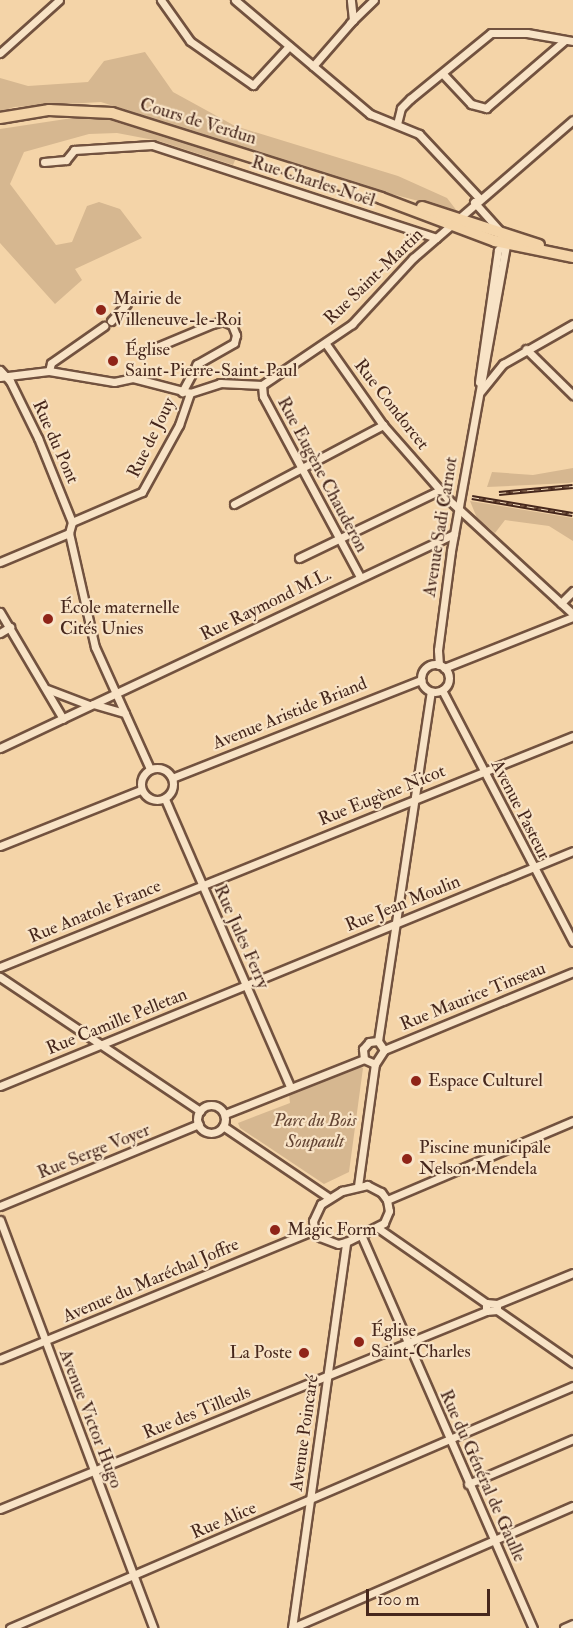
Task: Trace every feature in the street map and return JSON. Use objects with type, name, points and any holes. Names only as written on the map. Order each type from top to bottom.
[{"type":"main road","name":"Cours de Verdun","points":[[0,118],[49,110],[112,113],[454,221],[501,242],[573,257],[520,239],[501,242]]},
{"type":"street","points":[[0,54],[59,0]]},
{"type":"street","points":[[161,0],[190,41],[253,85],[289,46]]},
{"type":"street","points":[[235,0],[370,114],[419,134],[477,200],[501,242]]},
{"type":"street","points":[[350,23],[351,0]]},
{"type":"street","points":[[313,66],[350,23],[374,0]]},
{"type":"street","points":[[397,124],[401,108],[491,33],[527,33],[573,41]]},
{"type":"street","points":[[443,74],[471,104],[486,108],[564,41]]},
{"type":"street","name":"Rue Saint-Martin","points":[[262,385],[326,344],[360,317],[385,286],[454,221],[569,127],[573,120]]},
{"type":"street","name":"Rue Charles Noël","points":[[44,162],[66,160],[74,150],[152,146],[436,238]]},
{"type":"street","name":"Avenue Sadi Carnot","points":[[442,667],[438,650],[454,534],[479,393],[501,242]]},
{"type":"street","points":[[49,371],[51,363],[107,324],[128,304]]},
{"type":"street","points":[[152,349],[212,324],[223,321],[232,325],[236,335],[231,347],[197,364],[182,392]]},
{"type":"street","points":[[479,393],[498,369],[526,349],[573,324]]},
{"type":"street","name":"Rue Condorcet","points":[[326,344],[383,425],[440,490],[573,615]]},
{"type":"street","points":[[526,349],[573,395]]},
{"type":"street","points":[[484,359],[498,369]]},
{"type":"street","points":[[1,374],[49,371],[114,382],[133,378],[190,393],[219,383],[262,385]]},
{"type":"street","name":"Rue du Pont","points":[[1,374],[10,381],[39,438],[72,522]]},
{"type":"street","name":"Rue Eugène Chauderon","points":[[262,385],[263,396],[360,577]]},
{"type":"street","name":"Rue de Jouy","points":[[72,522],[142,492],[179,425],[190,393]]},
{"type":"street","points":[[234,504],[383,425]]},
{"type":"street","points":[[298,558],[440,490]]},
{"type":"street","points":[[72,522],[69,533],[95,647],[150,769]]},
{"type":"street","points":[[0,562],[69,533]]},
{"type":"street","name":"Rue Raymond M.L.","points":[[0,748],[454,534]]},
{"type":"street","points":[[561,603],[573,591]]},
{"type":"street","points":[[0,612],[63,719]]},
{"type":"street","points":[[358,1186],[375,1064],[384,1050],[378,1041],[431,692],[421,680],[424,669],[442,667],[573,615]]},
{"type":"street","points":[[0,633],[9,627]]},
{"type":"street","points":[[431,692],[442,690],[448,680],[442,667]]},
{"type":"street","name":"Avenue Aristide Briand","points":[[172,778],[421,680]]},
{"type":"street","points":[[47,689],[91,705],[125,713]]},
{"type":"street","name":"Avenue Pasteur","points":[[442,690],[573,942]]},
{"type":"street","name":"Rue Eugène Nicot","points":[[202,886],[573,736]]},
{"type":"street","points":[[161,768],[172,778],[173,787],[165,799],[151,800],[141,790],[141,780],[150,769],[161,768]]},
{"type":"street","points":[[0,846],[141,790]]},
{"type":"street","name":"Rue Jules Ferry","points":[[165,799],[290,1087]]},
{"type":"street","name":"Rue Jean Moulin","points":[[246,986],[573,851]]},
{"type":"street","name":"Rue Anatole France","points":[[0,967],[202,886]]},
{"type":"street","name":"Rue Maurice Tinseau","points":[[384,1050],[573,972]]},
{"type":"street","points":[[0,977],[200,1111]]},
{"type":"street","name":"Rue Camille Pelletan","points":[[0,1086],[246,986]]},
{"type":"street","points":[[364,1059],[365,1045],[378,1041]]},
{"type":"street","points":[[225,1114],[364,1059],[375,1064]]},
{"type":"street","points":[[200,1111],[213,1105],[225,1114]]},
{"type":"street","points":[[200,1111],[199,1125],[210,1133],[223,1126]]},
{"type":"street","points":[[223,1126],[225,1114]]},
{"type":"street","points":[[387,1200],[573,1121]]},
{"type":"street","name":"Rue Serge Voyer","points":[[0,1206],[199,1125]]},
{"type":"street","points":[[223,1126],[328,1197]]},
{"type":"street","points":[[358,1186],[376,1188],[387,1200],[387,1217],[378,1228],[362,1236],[346,1242],[328,1242],[314,1230],[314,1213],[328,1197],[358,1186]]},
{"type":"street","name":"Avenue Victor Hugo","points":[[0,1220],[153,1628]]},
{"type":"street","points":[[378,1228],[486,1307],[497,1307],[573,1273]]},
{"type":"street","name":"Avenue du Maréchal Joffre","points":[[0,1359],[314,1230]]},
{"type":"street","name":"Rue du Général de Gaulle","points":[[362,1236],[406,1344],[533,1628]]},
{"type":"street","name":"Avenue Poincaré","points":[[292,1628],[346,1242]]},
{"type":"street","name":"Rue des Tilleuls","points":[[0,1509],[406,1344],[486,1307]]},
{"type":"street","points":[[497,1307],[573,1363]]},
{"type":"street","name":"Rue Alice","points":[[10,1628],[573,1386]]},
{"type":"street","points":[[468,1484],[573,1439]]},
{"type":"street","points":[[292,1628],[573,1506]]},
{"type":"street","points":[[564,1628],[573,1624]]},
{"type":"green space","points":[[145,52],[173,92],[235,126],[398,176],[447,198],[457,211],[384,192],[101,102],[14,107],[0,112],[0,78],[28,86],[88,82],[104,61]]},
{"type":"green space","points":[[79,117],[109,120],[236,158],[233,165],[159,141],[117,133],[89,134],[24,152],[10,184],[56,245],[72,242],[87,206],[99,202],[120,209],[142,238],[75,269],[82,280],[55,304],[0,243],[0,129]]},
{"type":"green space","points":[[573,468],[573,482],[569,483],[487,487],[492,472],[533,475]]},
{"type":"green space","points":[[470,501],[573,518],[573,541],[549,526],[505,520],[495,533],[477,518]]},
{"type":"green space","name":"Parc du Bois Soupault","points":[[358,1066],[363,1068],[349,1172],[324,1184],[240,1128],[238,1123],[290,1103],[289,1094]]},
{"type":"railway","points":[[499,493],[573,486]]},
{"type":"railway","points":[[472,497],[573,514]]},
{"type":"place","name":"Mairie de Villeneuve-le-Roi","points":[[101,310]]},
{"type":"place","name":"Église Saint-Pierre-Saint-Paul","points":[[113,361]]},
{"type":"place","name":"École maternelle Cités Unies","points":[[48,619]]},
{"type":"place","name":"Espace Culturel","points":[[416,1081]]},
{"type":"place","name":"Piscine municipale Nelson Mendela","points":[[407,1159]]},
{"type":"place","name":"Magic Form","points":[[275,1230]]},
{"type":"place","name":"Église Saint-Charles","points":[[359,1342]]},
{"type":"place","name":"La Poste","points":[[304,1353]]}]
